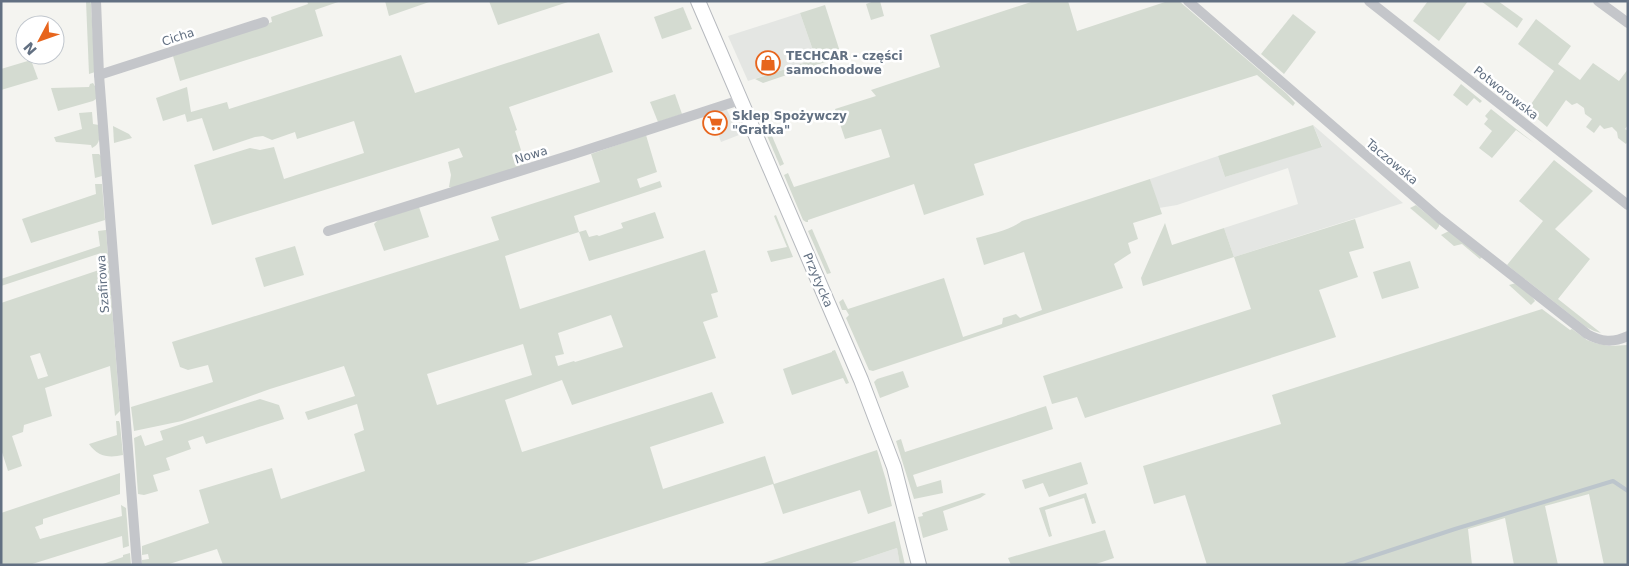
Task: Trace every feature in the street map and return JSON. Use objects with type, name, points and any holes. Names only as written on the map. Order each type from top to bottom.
[{"type":"main road","name":"Przytycka","points":[[698,1],[880,427],[894,467],[919,565]]},
{"type":"street","name":"Szafirowa","points":[[96,1],[99,75],[137,565]]},
{"type":"street","name":"Taczowska","points":[[1188,1],[1438,218],[1587,334],[1602,341],[1612,342],[1628,336]]},
{"type":"street","points":[[1598,1],[1628,23]]},
{"type":"street","name":"Potworowska","points":[[1372,2],[1628,205]]},
{"type":"street","name":"Cicha","points":[[99,75],[264,22]]},
{"type":"street","name":"Nowa","points":[[328,231],[740,100]]},
{"type":"shaded area","points":[[86,1],[90,1],[91,4],[95,72],[89,74]]},
{"type":"shaded area","points":[[307,1],[341,1],[315,10],[323,36],[180,81],[173,56],[272,22],[271,17],[308,4]]},
{"type":"shaded area","points":[[385,1],[432,1],[389,16]]},
{"type":"shaded area","points":[[489,1],[571,1],[498,25]]},
{"type":"shaded area","points":[[880,1],[884,16],[871,20],[866,4]]},
{"type":"shaded area","points":[[1034,1],[1068,1],[1077,31],[1168,1],[1179,1],[1295,103],[1293,106],[1257,75],[974,164],[984,195],[924,215],[914,184],[808,220],[808,222],[803,220],[784,175],[788,173],[794,187],[890,157],[881,129],[845,139],[835,109],[876,96],[871,90],[940,67],[930,35]]},
{"type":"shaded area","points":[[1428,1],[1468,1],[1439,41],[1413,21]]},
{"type":"shaded area","points":[[1481,1],[1498,1],[1523,19],[1517,28]]},
{"type":"shaded area","points":[[825,5],[841,55],[763,83],[755,79],[816,59],[800,13]]},
{"type":"shaded area","points":[[683,7],[692,29],[662,39],[654,17]]},
{"type":"shaded area","points":[[800,13],[816,59],[748,81],[728,36]]},
{"type":"shaded area","points":[[1293,14],[1316,32],[1284,74],[1261,54]]},
{"type":"shaded area","points":[[1536,19],[1571,46],[1558,64],[1580,80],[1593,63],[1619,81],[1628,69],[1628,125],[1625,129],[1628,131],[1628,141],[1626,144],[1618,138],[1617,132],[1612,127],[1604,129],[1600,125],[1594,133],[1586,127],[1592,119],[1585,114],[1584,108],[1577,103],[1572,105],[1566,100],[1547,127],[1527,110],[1554,71],[1518,44]]},
{"type":"shaded area","points":[[599,33],[613,72],[509,107],[526,166],[454,188],[449,187],[451,175],[448,162],[463,157],[459,148],[212,225],[194,165],[250,148],[260,150],[274,147],[284,179],[364,153],[354,121],[297,139],[295,132],[272,140],[263,136],[255,137],[213,151],[202,118],[187,122],[185,114],[163,121],[156,98],[187,87],[191,112],[227,102],[229,109],[401,55],[415,93]]},
{"type":"shaded area","points":[[15,65],[33,65],[38,79],[1,90],[1,69]]},
{"type":"shaded area","points":[[93,83],[96,88],[96,99],[58,111],[51,88],[89,87]]},
{"type":"shaded area","points":[[1461,84],[1482,101],[1480,103],[1474,98],[1467,106],[1453,95]]},
{"type":"shaded area","points":[[675,94],[682,114],[658,122],[650,102]]},
{"type":"shaded area","points":[[726,108],[739,135],[721,142],[716,128],[711,129],[709,121],[706,122],[704,116]]},
{"type":"shaded area","points":[[1491,109],[1534,143],[1516,130],[1492,158],[1479,148],[1492,131],[1484,124],[1488,119],[1485,116]]},
{"type":"shaded area","points":[[92,112],[93,124],[99,125],[99,138],[95,146],[92,148],[91,145],[56,142],[54,137],[82,129],[79,113]]},
{"type":"shaded area","points":[[1313,125],[1403,203],[1234,257],[1224,228],[1298,204],[1288,168],[1177,205],[1159,208],[1150,179],[1218,156],[1225,177],[1322,146]]},
{"type":"shaded area","points":[[1313,125],[1322,147],[1225,177],[1218,156]]},
{"type":"shaded area","points":[[113,126],[129,134],[132,138],[114,143]]},
{"type":"shaded area","points":[[769,129],[784,164],[780,166],[765,131]]},
{"type":"shaded area","points":[[646,135],[657,172],[637,179],[640,188],[660,181],[662,187],[574,216],[579,232],[505,256],[520,309],[705,250],[718,292],[711,294],[718,317],[703,322],[716,358],[572,405],[562,380],[505,400],[522,452],[712,392],[724,423],[650,447],[663,489],[765,456],[774,484],[877,450],[892,506],[868,514],[860,490],[783,514],[773,484],[520,565],[223,565],[217,549],[166,565],[142,565],[142,560],[149,559],[148,554],[142,555],[142,546],[209,523],[199,490],[272,468],[281,499],[365,471],[354,434],[364,430],[357,404],[308,420],[305,412],[355,396],[344,366],[270,389],[182,421],[134,431],[131,407],[213,382],[208,365],[188,370],[180,367],[172,342],[499,240],[491,217],[600,182],[591,154]],"holes":[[[611,315],[623,347],[558,366],[555,356],[564,354],[558,333]],[[523,344],[532,375],[437,405],[427,374]]]},
{"type":"shaded area","points":[[92,154],[99,154],[101,156],[102,176],[95,178]]},
{"type":"shaded area","points":[[1554,160],[1593,191],[1555,229],[1590,259],[1558,299],[1601,333],[1586,327],[1507,265],[1543,221],[1519,201]]},
{"type":"shaded area","points":[[1150,179],[1162,214],[1133,223],[1138,239],[1128,243],[1131,253],[1114,264],[1123,288],[873,371],[869,370],[846,318],[849,315],[846,310],[842,310],[839,302],[843,299],[848,309],[944,278],[963,337],[1002,324],[1003,318],[1016,314],[1020,318],[1042,310],[1024,252],[984,265],[976,238]]},
{"type":"shaded area","points":[[95,184],[102,184],[105,220],[31,243],[22,219],[96,194]]},
{"type":"shaded area","points":[[1416,205],[1439,224],[1436,230],[1410,208]]},
{"type":"shaded area","points":[[419,207],[429,237],[384,251],[374,224],[378,220]]},
{"type":"shaded area","points":[[655,212],[664,238],[589,261],[579,232],[586,230],[589,237],[599,236],[623,228],[621,223]]},
{"type":"shaded area","points":[[776,215],[793,257],[771,262],[767,251],[787,247],[774,216]]},
{"type":"shaded area","points":[[1355,219],[1364,248],[1349,252],[1358,277],[1319,290],[1336,337],[1085,418],[1077,397],[1052,404],[1043,376],[1251,309],[1234,257]]},
{"type":"shaded area","points":[[1165,223],[1172,245],[1224,228],[1234,257],[1143,286],[1141,278]]},
{"type":"shaded area","points":[[812,229],[831,273],[827,274],[808,231]]},
{"type":"shaded area","points":[[106,230],[120,411],[115,416],[110,366],[45,388],[52,416],[24,425],[23,432],[12,436],[22,466],[8,471],[1,449],[1,303],[102,269],[101,253],[1,286],[1,279],[100,246],[98,231]],"holes":[[[40,353],[48,376],[38,379],[30,356]]]},
{"type":"shaded area","points":[[1449,231],[1482,257],[1480,259],[1462,244],[1454,246],[1441,235]]},
{"type":"shaded area","points":[[295,246],[304,275],[264,287],[255,258]]},
{"type":"shaded area","points":[[1410,261],[1419,288],[1382,299],[1373,272]]},
{"type":"shaded area","points":[[1516,283],[1533,298],[1535,301],[1531,305],[1509,285]]},
{"type":"shaded area","points":[[1542,309],[1587,340],[1609,346],[1628,345],[1628,565],[1604,565],[1589,494],[1545,506],[1558,565],[1514,565],[1505,518],[1468,529],[1472,565],[1207,565],[1185,495],[1154,504],[1143,466],[1281,424],[1272,395]]},
{"type":"shaded area","points":[[835,350],[849,383],[846,384],[843,378],[792,395],[783,369]]},
{"type":"shaded area","points":[[903,371],[909,387],[880,398],[874,382],[877,379]]},
{"type":"shaded area","points":[[260,399],[279,405],[284,419],[206,444],[203,436],[188,441],[191,449],[166,458],[170,470],[153,475],[158,491],[144,495],[138,494],[134,438],[141,435],[145,446],[163,440],[160,431]]},
{"type":"shaded area","points":[[1046,406],[1053,429],[913,475],[917,487],[941,480],[943,493],[914,499],[896,441],[901,439],[905,452]]},
{"type":"shaded area","points":[[116,421],[119,421],[120,424],[123,455],[104,456],[96,452],[89,444],[117,435]]},
{"type":"shaded area","points":[[1081,462],[1088,484],[1049,497],[1043,483],[1025,489],[1022,480]]},
{"type":"shaded area","points":[[120,473],[120,494],[43,519],[43,524],[35,527],[40,539],[122,516],[121,505],[126,508],[129,546],[123,548],[122,536],[29,565],[1,565],[1,513]]},
{"type":"shaded area","points":[[982,493],[986,494],[980,498],[943,511],[948,530],[923,538],[918,517],[923,516],[922,513]]},
{"type":"shaded area","points":[[1086,493],[1096,523],[1092,524],[1084,498],[1045,510],[1052,536],[1049,537],[1039,508]]},
{"type":"shaded area","points":[[895,521],[905,565],[900,565],[897,548],[846,565],[757,565]]},
{"type":"shaded area","points":[[1105,530],[1114,558],[1093,565],[1011,565],[1008,558]]},
{"type":"shaded area","points":[[897,548],[900,565],[846,565]]},
{"type":"shaded area","points":[[130,553],[131,565],[100,565],[123,557],[123,555]]},
{"type":"waterway","points":[[1346,565],[1455,529],[1613,481],[1628,491]]},
{"type":"place","name":"TECHCAR - części samochodowe","points":[[768,63]]},
{"type":"place","name":"Sklep Spożywczy \"Gratka\"","points":[[715,123]]}]
